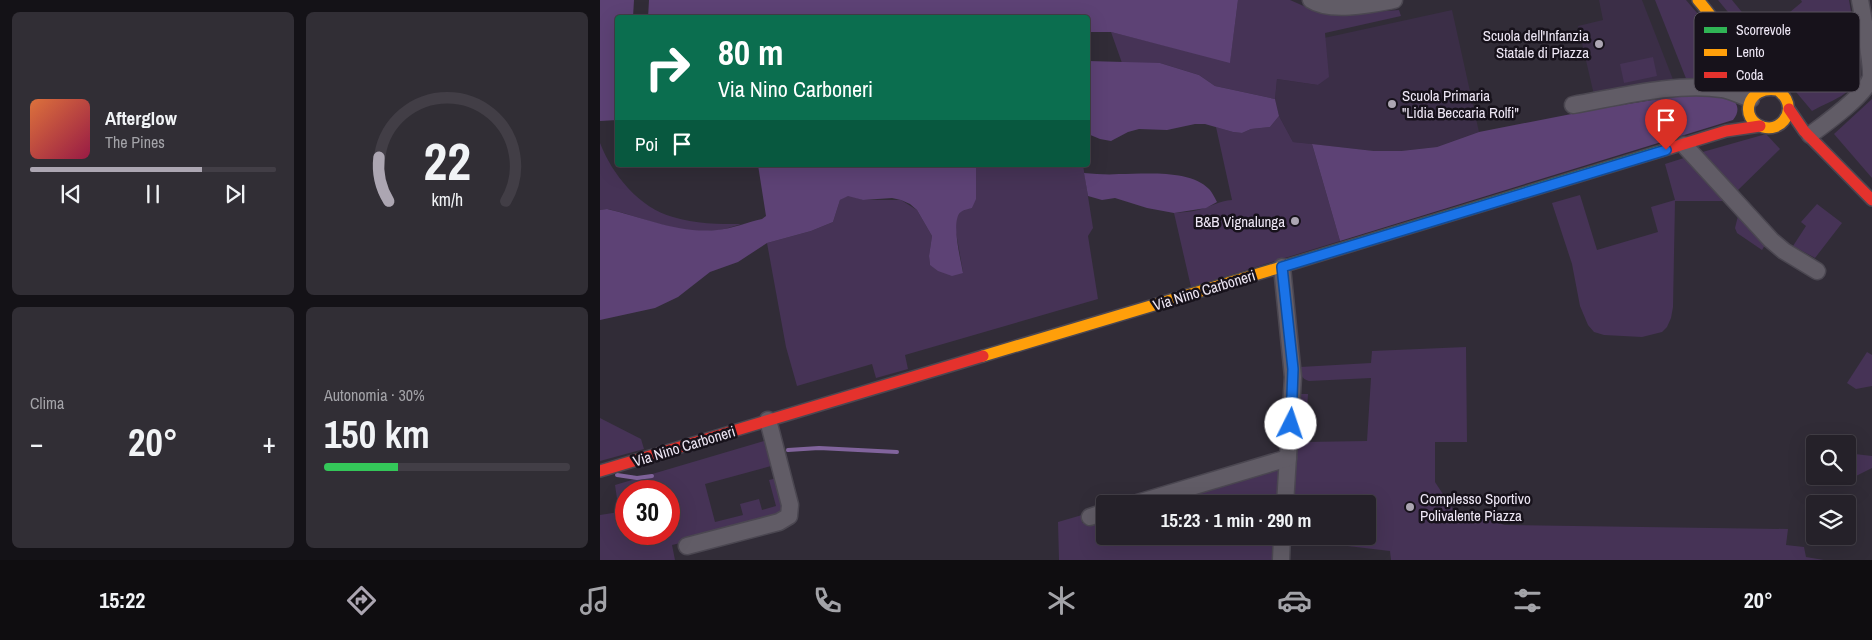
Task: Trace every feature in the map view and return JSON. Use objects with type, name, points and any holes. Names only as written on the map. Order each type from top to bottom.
[{"type":"main road","points":[[1698,0],[1708,12]]},
{"type":"main road","points":[[1754,92],[1752,118],[1760,126]]},
{"type":"main road","points":[[1753,101],[1763,92]]},
{"type":"main road","points":[[1780,92],[1786,98],[1789,109],[1807,133],[1872,200]]},
{"type":"main road","name":"Via Nino Carboneri","points":[[1726,131],[1745,119],[1753,101]]},
{"type":"main road","points":[[1778,126],[1786,119],[1789,109]]},
{"type":"main road","name":"Via Nino Carboneri","points":[[600,471],[1282,267],[1726,131],[1760,126],[1772,128],[1778,126],[1807,133]]},
{"type":"street","points":[[1311,0],[1322,6],[1332,7],[1394,0]]},
{"type":"street","points":[[1807,133],[1861,93],[1870,81],[1872,72],[1871,62],[1860,0]]},
{"type":"street","points":[[1573,105],[1646,92],[1694,88]]},
{"type":"street","points":[[1730,92],[1753,101]]},
{"type":"street","points":[[1684,145],[1779,248],[1817,271]]},
{"type":"street","points":[[1282,267],[1293,377],[1286,495]]},
{"type":"street","points":[[687,546],[779,522],[788,516],[790,506],[768,420]]},
{"type":"street","points":[[1164,495],[1288,458]]},
{"type":"street","points":[[1281,560],[1282,545]]},
{"type":"shaded area","points":[[600,0],[634,0],[633,15],[615,15],[615,120],[600,121]]},
{"type":"shaded area","points":[[649,0],[1238,0],[1230,63],[1111,32],[1090,32],[1090,15],[648,15]]},
{"type":"shaded area","points":[[1238,0],[1290,0],[1315,11],[1333,15],[1399,10],[1401,16],[1325,33],[1329,77],[1318,85],[1277,79],[1275,99],[1215,86],[1199,75],[1160,63],[1122,63],[1111,32],[1230,62]]},
{"type":"shaded area","points":[[1599,0],[1642,0],[1674,82],[1594,95],[1578,26],[1603,20]]},
{"type":"shaded area","points":[[1655,0],[1686,0],[1696,12],[1694,12],[1694,81],[1687,81]]},
{"type":"shaded area","points":[[1718,0],[1732,0],[1742,12],[1728,12]]},
{"type":"shaded area","points":[[1801,0],[1849,0],[1851,12],[1790,12],[1802,2]]},
{"type":"shaded area","points":[[1452,10],[1479,132],[1437,147],[1401,151],[1374,151],[1293,142],[1279,116],[1275,99],[1277,79],[1318,85],[1328,77],[1324,38]]},
{"type":"shaded area","points":[[1653,57],[1657,76],[1624,83],[1620,64]]},
{"type":"shaded area","points":[[1090,61],[1160,63],[1199,75],[1215,86],[1275,99],[1279,116],[1270,127],[1251,129],[1242,133],[1205,124],[1195,124],[1167,130],[1139,129],[1128,132],[1111,141],[1090,135]]},
{"type":"shaded area","points":[[1796,92],[1846,92],[1838,98],[1812,111]]},
{"type":"shaded area","points":[[1704,95],[1727,97],[1735,102],[1737,111],[1733,120],[1340,241],[1312,144],[1374,151],[1401,151],[1437,147],[1479,132],[1597,109],[1677,96]]},
{"type":"shaded area","points":[[1872,99],[1872,178],[1834,134]]},
{"type":"shaded area","points":[[1279,116],[1293,142],[1312,144],[1340,241],[1191,287],[1174,213],[1198,210],[1232,200],[1216,127],[1242,133],[1251,129],[1270,127]]},
{"type":"shaded area","points":[[1766,134],[1780,149],[1735,193],[1699,153]]},
{"type":"shaded area","points":[[600,143],[619,178],[638,198],[661,213],[690,221],[741,224],[719,230],[691,230],[662,225],[608,209],[600,210]]},
{"type":"shaded area","points":[[1687,157],[1726,201],[1675,201],[1673,307],[1667,327],[1662,332],[1642,337],[1604,335],[1594,332],[1588,325],[1580,306],[1572,264],[1552,203],[1580,195],[1597,250],[1658,232],[1651,207],[1675,200],[1665,164]]},
{"type":"shaded area","points":[[758,167],[976,167],[976,199],[972,208],[961,212],[956,223],[957,241],[963,273],[952,276],[938,271],[930,265],[929,256],[932,236],[917,210],[910,204],[892,198],[863,200],[848,196],[840,200],[833,222],[811,231],[767,243],[738,262],[710,272],[678,297],[655,308],[600,320],[600,210],[607,209],[661,224],[703,231],[728,228],[762,219],[766,216]]},
{"type":"shaded area","points":[[976,167],[1083,167],[1093,228],[1088,236],[1098,299],[905,355],[908,369],[876,378],[872,364],[797,386],[786,347],[767,243],[811,231],[833,222],[840,200],[848,195],[863,200],[901,200],[917,210],[932,236],[929,256],[930,265],[963,272],[955,227],[956,219],[961,211],[972,208],[976,189]]},
{"type":"shaded area","points":[[1084,173],[1179,175],[1201,183],[1210,190],[1217,202],[1206,208],[1174,213],[1147,208],[1115,198],[1102,200],[1088,196]]},
{"type":"shaded area","points":[[1817,204],[1842,223],[1815,258],[1793,246],[1806,226],[1801,222]]},
{"type":"shaded area","points":[[1738,216],[1765,245],[1762,250],[1737,233],[1735,228]]},
{"type":"shaded area","points":[[1466,347],[1467,442],[1435,442],[1435,482],[1454,511],[1505,525],[1788,529],[1786,545],[1804,547],[1806,557],[1824,560],[1391,560],[1390,551],[1339,545],[1376,545],[1376,495],[1292,495],[1299,394],[1308,394],[1305,442],[1367,441],[1371,378],[1309,381],[1303,378],[1300,367],[1371,363],[1372,351]]},
{"type":"shaded area","points":[[1867,352],[1872,355],[1872,386],[1856,389],[1847,383]]},
{"type":"shaded area","points":[[600,418],[641,439],[644,449],[600,461]]},
{"type":"shaded area","points":[[764,441],[771,466],[705,484],[715,522],[743,515],[740,504],[759,499],[762,510],[776,506],[769,480],[777,478],[784,513],[718,534],[680,543],[680,480],[632,480]]},
{"type":"shaded area","points":[[1856,454],[1872,456],[1872,468],[1856,476]]},
{"type":"shaded area","points":[[1281,465],[1279,495],[1178,495]]},
{"type":"shaded area","points":[[615,513],[615,545],[672,545],[675,560],[600,560],[600,515]]},
{"type":"shaded area","points":[[1082,515],[1082,523],[1096,519],[1096,545],[1275,545],[1274,560],[1059,560],[1058,522]]},
{"type":"waterway","points":[[788,450],[819,448],[897,452]]},
{"type":"waterway","points":[[617,475],[637,478],[652,476]]},
{"type":"traffic: fast","points":[[1288,265],[1661,151]]},
{"type":"traffic: slow","points":[[1698,0],[1707,12]]},
{"type":"traffic: slow","points":[[1762,92],[1753,97],[1749,104],[1750,117],[1755,123],[1769,128],[1780,124],[1787,116],[1788,105],[1780,92]]},
{"type":"traffic: slow","points":[[983,356],[1288,265]]},
{"type":"traffic: jam","points":[[1789,109],[1804,131],[1872,200]]},
{"type":"traffic: jam","points":[[1661,151],[1726,131],[1760,126]]},
{"type":"traffic: jam","points":[[600,471],[983,356]]},
{"type":"place","name":"Scuola dell'Infanzia Statale di Piazza","points":[[1599,44]]},
{"type":"place","name":"Scuola Primaria \"Lidia Beccaria Rolfi\"","points":[[1392,104]]},
{"type":"place","name":"B&B Vignalunga","points":[[1295,221]]},
{"type":"place","name":"Complesso Sportivo Polivalente Piazza","points":[[1410,507]]},
{"type":"route","points":[[1291,424],[1293,369],[1282,267],[1666,150]]}]
